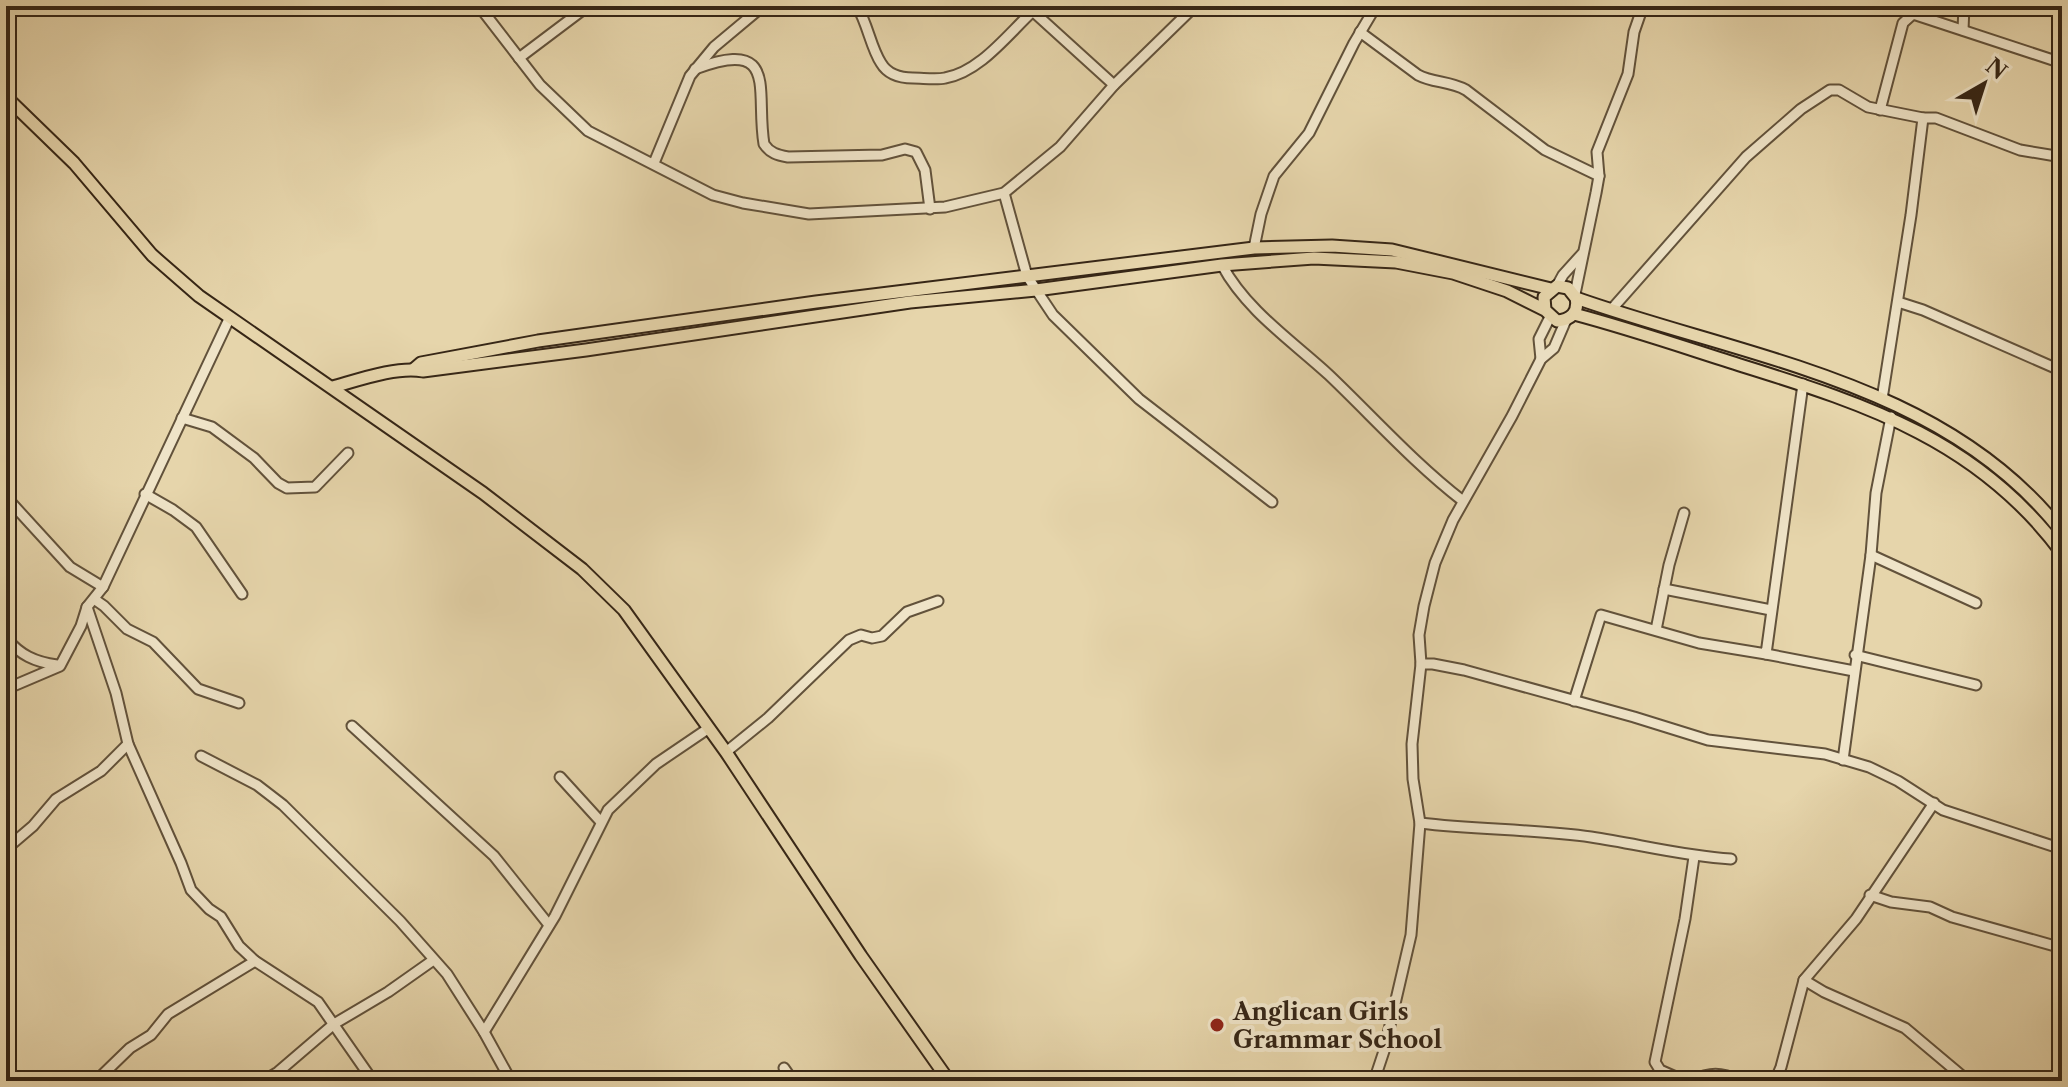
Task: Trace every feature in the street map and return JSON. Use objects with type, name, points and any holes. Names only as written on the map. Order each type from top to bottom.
[{"type":"main road","points":[[6,97],[74,163],[152,255],[199,296],[483,493],[597,582],[624,610],[726,752],[861,956],[949,1081]]},
{"type":"main road","points":[[414,369],[421,363],[538,341],[919,288],[1254,248],[1332,246],[1392,250],[1554,288],[1568,288],[1576,296],[1611,310],[1788,364],[1914,412],[1975,449],[2029,494],[2062,532]]},
{"type":"main road","points":[[333,387],[414,369],[423,371],[910,302],[1036,290],[1222,265],[1314,258],[1396,262],[1453,273],[1507,291],[1557,321],[1570,317],[1803,384],[1891,417],[1931,437],[1973,465],[2026,514],[2062,553]]},
{"type":"main road","points":[[1547,314],[1544,297],[1554,288]]},
{"type":"main road","points":[[1570,317],[1576,296]]},
{"type":"street","points":[[479,6],[540,85],[588,131],[713,195],[809,214],[930,209],[1004,193],[1060,147],[1114,85],[1195,6]]},
{"type":"street","points":[[519,58],[588,6]]},
{"type":"street","points":[[654,163],[695,69],[714,47],[763,6]]},
{"type":"street","points":[[857,6],[868,24],[881,63],[893,75],[944,78],[971,66],[994,51],[1030,9],[1114,85]]},
{"type":"street","points":[[1254,248],[1270,182],[1309,133],[1376,6]]},
{"type":"street","points":[[1576,296],[1599,176],[1597,152],[1628,74],[1634,32],[1643,6]]},
{"type":"street","points":[[1963,30],[1964,6]]},
{"type":"street","points":[[1880,110],[1903,23],[1913,14],[2062,63]]},
{"type":"street","points":[[1360,32],[1418,75],[1466,90],[1545,150],[1599,176]]},
{"type":"street","points":[[695,69],[731,60],[756,69],[761,77],[764,144],[777,155],[882,155],[905,149],[916,152],[925,170],[930,209]]},
{"type":"street","points":[[1611,310],[1746,157],[1801,109],[1834,89],[1868,107],[1936,118],[2020,150],[2062,157]]},
{"type":"street","points":[[1882,399],[1923,118]]},
{"type":"street","points":[[1004,193],[1027,276],[1053,315],[1130,392],[1272,502]]},
{"type":"street","points":[[1554,288],[1582,254]]},
{"type":"street","points":[[1222,265],[1231,281],[1288,340],[1334,380],[1387,435],[1463,501]]},
{"type":"street","points":[[1898,302],[2062,371]]},
{"type":"street","points":[[1541,359],[1539,339],[1547,314]]},
{"type":"street","points":[[6,689],[60,666],[90,603],[103,587],[230,317]]},
{"type":"street","points":[[1374,1081],[1411,935],[1420,823],[1413,779],[1412,744],[1421,664],[1419,635],[1435,563],[1463,501],[1541,359],[1554,348],[1570,317]]},
{"type":"street","points":[[1766,654],[1803,384]]},
{"type":"street","points":[[1843,760],[1871,555],[1876,493],[1891,417]]},
{"type":"street","points":[[182,418],[212,427],[254,458],[287,488],[315,487],[348,453]]},
{"type":"street","points":[[145,494],[196,527],[242,594]]},
{"type":"street","points":[[6,497],[70,567],[103,587]]},
{"type":"street","points":[[1656,630],[1684,513]]},
{"type":"street","points":[[1871,555],[1976,603]]},
{"type":"street","points":[[1664,589],[1771,610]]},
{"type":"street","points":[[726,752],[768,718],[849,640],[861,635],[872,638],[882,636],[907,612],[938,601]]},
{"type":"street","points":[[90,603],[104,606],[127,629],[153,642],[198,689],[239,703]]},
{"type":"street","points":[[90,603],[128,744],[191,890],[221,917],[239,946],[255,961],[313,997],[373,1081]]},
{"type":"street","points":[[1574,701],[1601,615],[1699,643],[1854,671]]},
{"type":"street","points":[[6,638],[34,662],[60,666]]},
{"type":"street","points":[[1855,655],[1976,685]]},
{"type":"street","points":[[1421,664],[1464,670],[1708,740],[1825,754],[1889,777],[1934,803],[1980,824],[2062,849]]},
{"type":"street","points":[[352,726],[494,856],[549,925]]},
{"type":"street","points":[[484,1032],[549,925],[601,822],[629,788],[656,764],[709,728]]},
{"type":"street","points":[[6,849],[33,826],[56,799],[101,771],[128,744]]},
{"type":"street","points":[[201,756],[257,785],[283,805],[400,921],[432,961],[447,974],[511,1081]]},
{"type":"street","points":[[560,777],[601,822]]},
{"type":"street","points":[[1775,1081],[1804,980],[1856,919],[1934,803]]},
{"type":"street","points":[[1420,823],[1593,838],[1694,857],[1731,859]]},
{"type":"street","points":[[1694,857],[1685,919],[1655,1062],[1660,1070],[1688,1081],[1708,1073],[1728,1075],[1741,1081]]},
{"type":"street","points":[[1870,895],[1891,902],[1930,907],[1952,917],[2062,948]]},
{"type":"street","points":[[96,1081],[130,1048],[151,1035],[168,1014],[255,961]]},
{"type":"street","points":[[263,1081],[334,1024],[432,961]]},
{"type":"street","points":[[1804,980],[1905,1028],[1968,1081]]},
{"type":"street","points":[[784,1068],[793,1081]]},
{"type":"place","name":"Anglican Girls Grammar School","points":[[1217,1025]]}]
